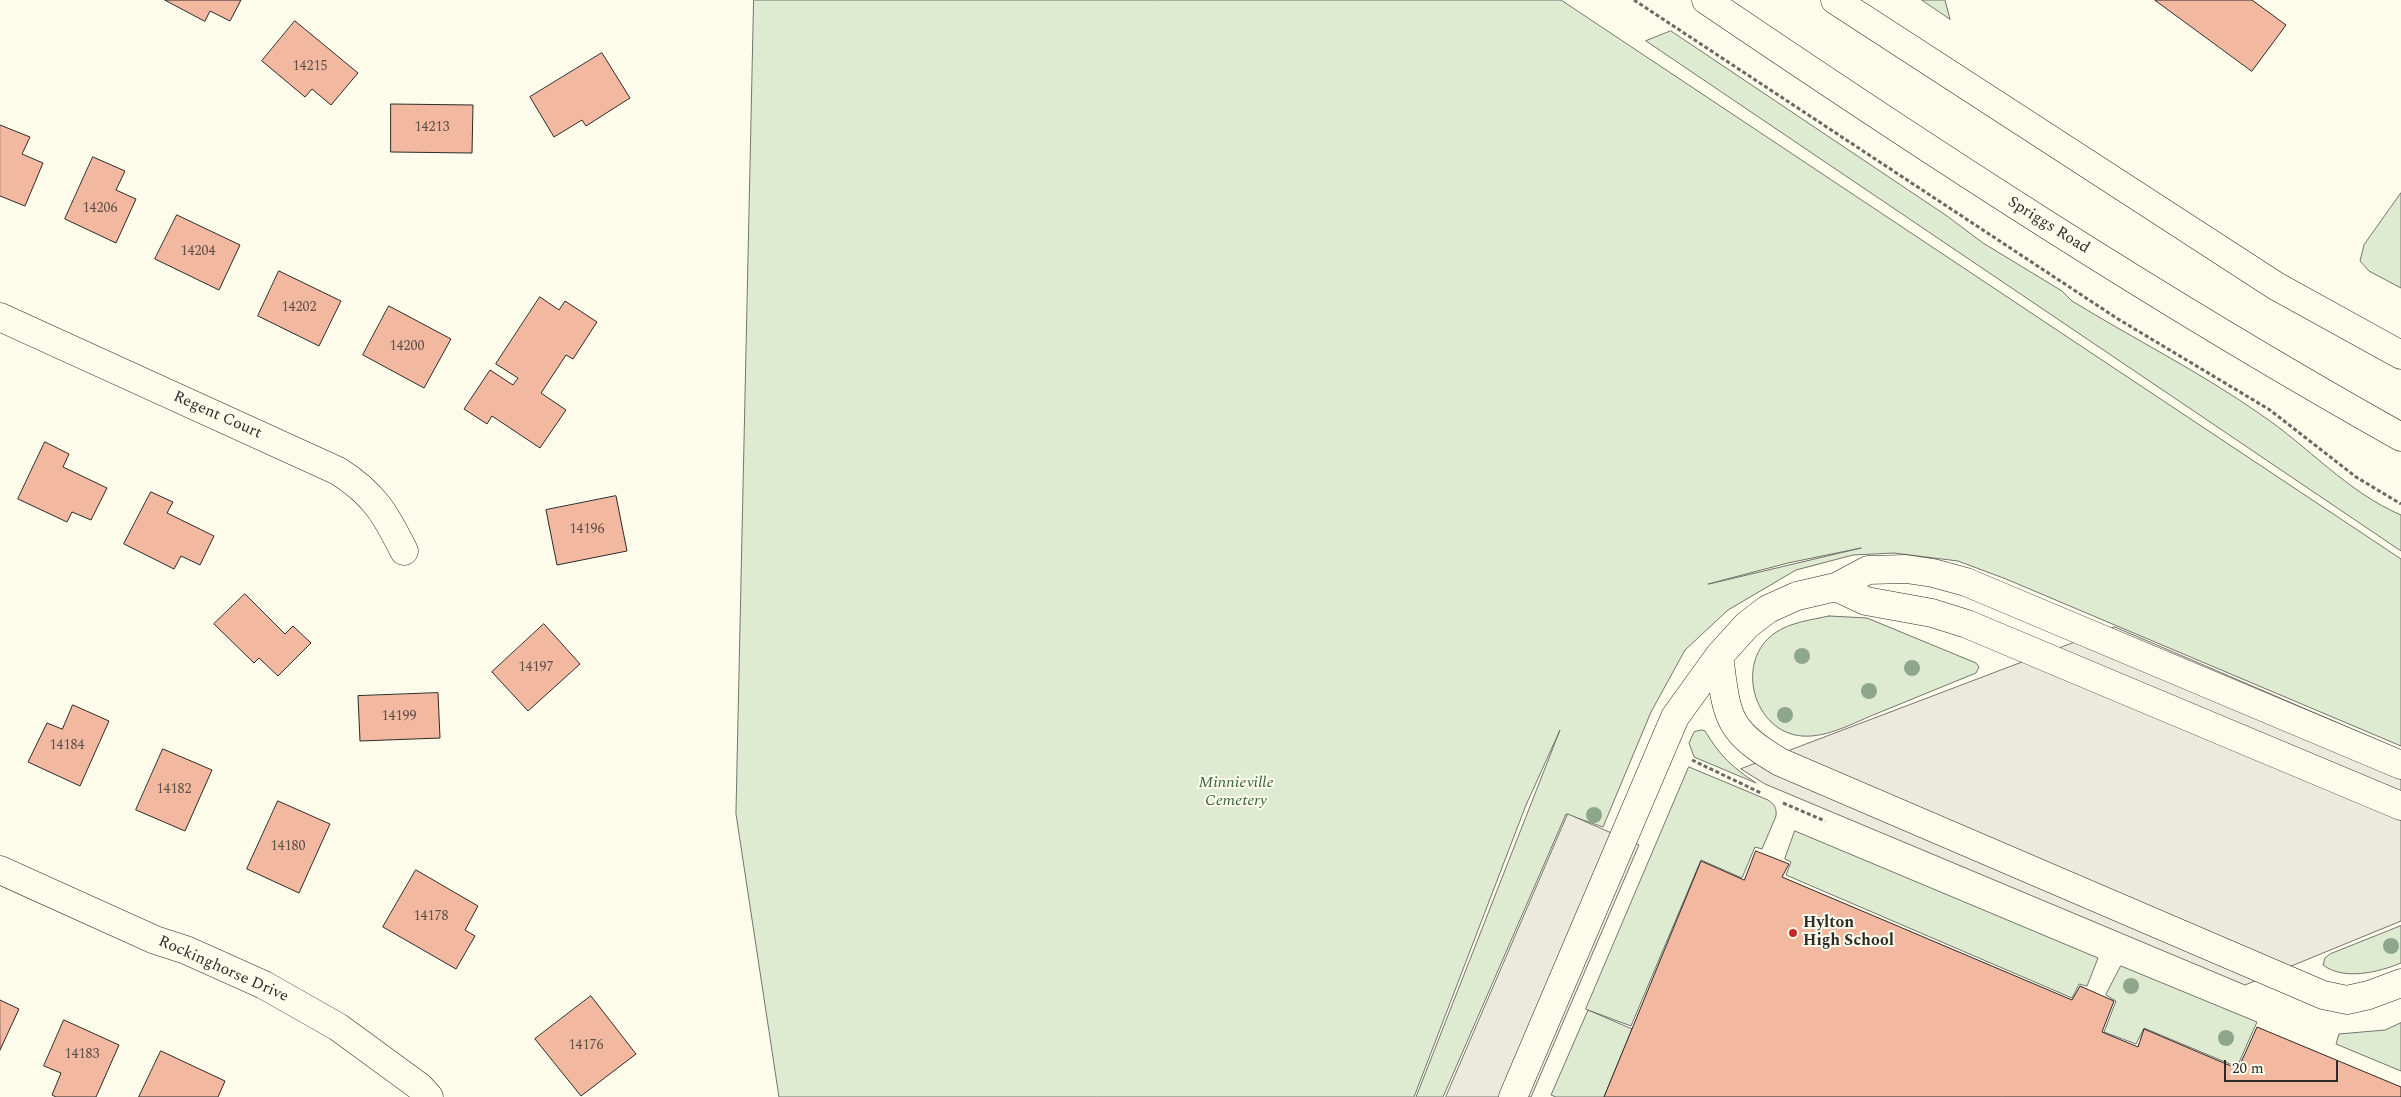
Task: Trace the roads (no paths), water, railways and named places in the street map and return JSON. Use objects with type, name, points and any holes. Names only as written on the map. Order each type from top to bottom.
[{"type":"main road","name":"Spriggs Road","points":[[1706,0],[2028,214],[2282,371],[2401,437]]},
{"type":"main road","points":[[1835,0],[2276,286],[2401,355]]},
{"type":"main road","name":"Regent Court","points":[[0,317],[338,471],[371,495],[388,519],[404,551]]},
{"type":"main road","points":[[1513,1097],[1674,717],[1719,656],[1747,625],[1768,609],[1797,596],[1836,587],[1868,570],[1906,569],[1933,572],[1966,582],[2401,765]]},
{"type":"main road","points":[[1836,587],[1866,602],[1932,613],[1967,624],[2401,806]]},
{"type":"main road","points":[[1719,656],[1726,706],[1734,724],[1745,739],[1780,762],[2323,995],[2347,1000],[2370,996],[2401,983]]},
{"type":"main road","name":"Rockinghorse Drive","points":[[0,870],[155,940],[186,950],[264,985],[338,1027],[420,1087],[429,1097]]},
{"type":"place","name":"Hylton High School","points":[[1793,933]]},
{"type":"park label","name":"Minnieville Cemetery","points":[[1236,793]]}]
